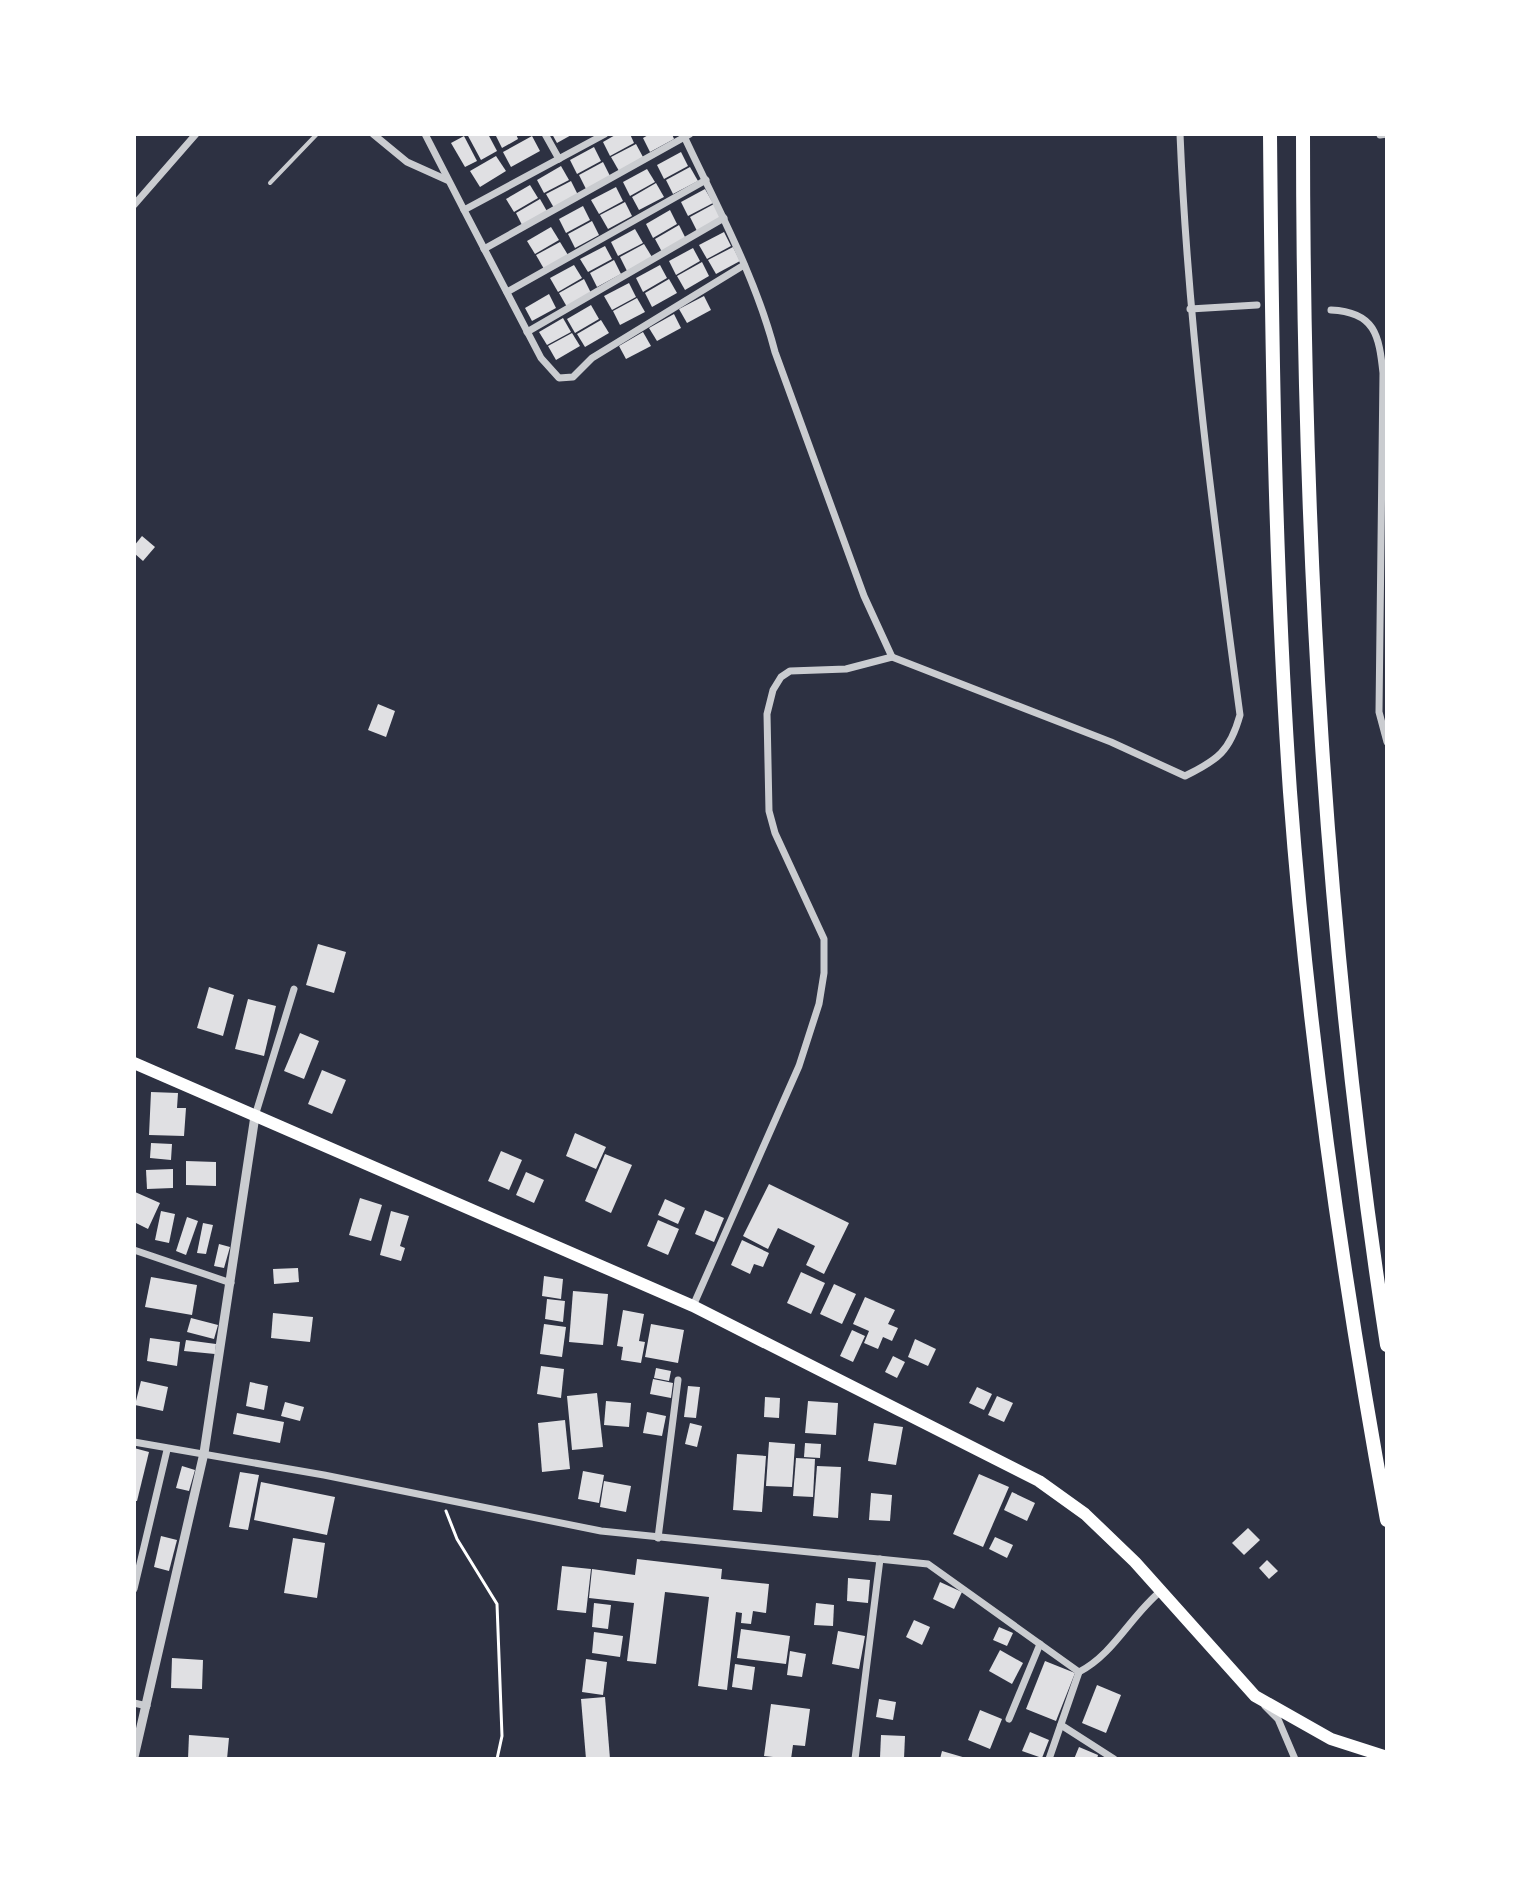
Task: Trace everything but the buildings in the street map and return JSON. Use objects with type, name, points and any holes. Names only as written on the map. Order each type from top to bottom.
[{"type":"highway","points":[[1270,134],[1276,551],[1291,796],[1319,1071],[1368,1414],[1387,1520]]},
{"type":"highway","points":[[1303,134],[1303,332],[1309,552],[1325,793],[1350,1068],[1387,1345]]},
{"type":"highway","points":[[134,1063],[693,1306],[1039,1481],[1085,1514],[1162,1590],[1255,1696],[1331,1739],[1383,1756]]},
{"type":"street","points":[[134,205],[196,134]]},
{"type":"street","points":[[373,134],[407,162],[447,180]]},
{"type":"street","points":[[425,134],[527,332],[551,372],[565,379],[573,377],[592,358],[744,265]]},
{"type":"street","points":[[545,134],[559,159]]},
{"type":"street","points":[[693,1306],[799,1066],[813,1026],[824,973],[824,939],[775,833],[769,811],[769,702],[781,677],[790,671],[846,669],[892,657],[1111,742],[1185,776],[1212,762],[1233,741],[1240,715],[1204,448],[1190,309],[1180,134]]},
{"type":"street","points":[[1380,135],[1387,134]]},
{"type":"street","points":[[464,210],[599,135]]},
{"type":"street","points":[[484,249],[685,135],[744,265],[864,596],[892,657]]},
{"type":"street","points":[[507,292],[706,180]]},
{"type":"street","points":[[527,332],[724,218]]},
{"type":"street","points":[[1190,309],[1257,305]]},
{"type":"street","points":[[1331,310],[1350,311],[1368,323],[1379,337],[1383,373],[1379,712],[1387,742]]},
{"type":"street","points":[[134,1757],[204,1453],[255,1116],[294,989]]},
{"type":"street","points":[[134,1250],[231,1283]]},
{"type":"street","points":[[658,1538],[678,1380]]},
{"type":"street","points":[[134,1442],[167,1450],[204,1453],[547,1523],[658,1538],[880,1559],[937,1568],[1079,1672]]},
{"type":"street","points":[[134,1589],[167,1450]]},
{"type":"street","points":[[855,1759],[880,1559]]},
{"type":"street","points":[[1049,1759],[1079,1672],[1104,1656],[1131,1619],[1162,1590]]},
{"type":"street","points":[[1009,1719],[1040,1644]]},
{"type":"street","points":[[1255,1696],[1278,1719],[1295,1759]]},
{"type":"street","points":[[134,1703],[147,1706]]},
{"type":"street","points":[[1061,1725],[1114,1759]]},
{"type":"lane","points":[[270,183],[317,134]]},
{"type":"path","points":[[441,1500],[457,1539],[497,1604],[502,1736],[497,1759]]}]
